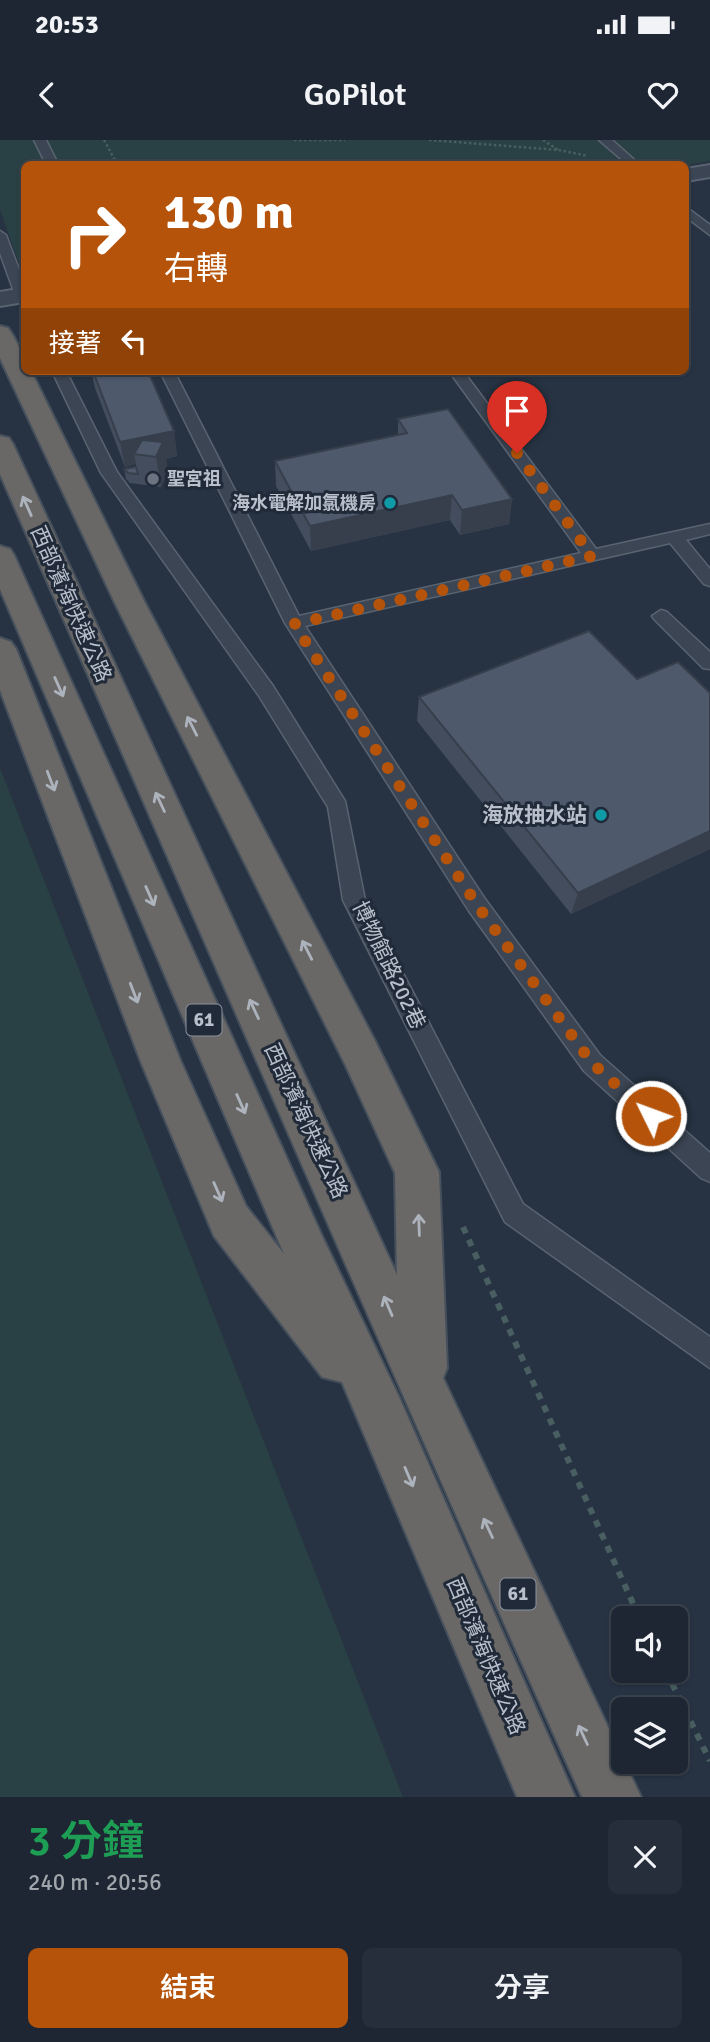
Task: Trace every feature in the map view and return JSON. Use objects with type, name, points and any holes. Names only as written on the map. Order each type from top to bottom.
[{"type":"highway","points":[[0,333],[129,601],[361,1054],[417,1172],[403,1402]]},
{"type":"highway","name":"西部濱海快速公路","points":[[0,444],[349,1217],[403,1402],[546,1797]]},
{"type":"highway","name":"西部濱海快速公路","points":[[0,555],[306,1252],[403,1402],[611,1797]]},
{"type":"highway","points":[[0,649],[161,1062],[230,1221],[403,1402]]},
{"type":"street","points":[[689,174],[710,171]]},
{"type":"lane","points":[[40,140],[50,161]]},
{"type":"lane","points":[[605,140],[629,161]]},
{"type":"lane","points":[[689,214],[710,231]]},
{"type":"lane","points":[[0,235],[18,297]]},
{"type":"lane","name":"博物館路202巷","points":[[61,375],[109,473],[266,691],[338,806],[354,900],[514,1213],[710,1354]]},
{"type":"lane","points":[[169,375],[294,624],[477,905],[592,1063],[710,1170]]},
{"type":"lane","points":[[459,375],[592,556]]},
{"type":"lane","points":[[294,624],[710,529]]},
{"type":"lane","points":[[675,538],[710,580]]},
{"type":"lane","points":[[662,616],[710,663]]},
{"type":"path","points":[[104,140],[115,161]]},
{"type":"path","points":[[294,140],[345,140]]},
{"type":"path","points":[[429,140],[559,150],[616,161]]},
{"type":"path","points":[[543,140],[559,150]]},
{"type":"path","points":[[672,1683],[710,1761]]},
{"type":"green space","points":[[0,140],[710,140],[710,161],[689,164],[689,161],[21,161],[21,269],[0,210]]},
{"type":"green space","points":[[0,768],[403,1797],[0,1797]]},
{"type":"building","points":[[95,375],[150,375],[174,431],[120,442]]},
{"type":"building","name":"海水電解加氯機房","points":[[448,409],[512,499],[462,510],[452,495],[310,526],[275,461],[407,433],[398,419]]},
{"type":"building","points":[[142,440],[163,442],[156,457],[134,454]]},
{"type":"building","points":[[136,467],[138,474],[128,473],[124,469]]},
{"type":"building","name":"海放抽水站","points":[[589,631],[637,679],[678,662],[710,693],[710,831],[578,893],[419,697]]},
{"type":"place","name":"聖宮祖","points":[[153,479]]},
{"type":"place","name":"海水電解加氯機房","points":[[390,503]]},
{"type":"place","name":"海放抽水站","points":[[601,815]]},
{"type":"route","points":[[517,453],[592,556],[294,624],[477,905],[592,1063],[651,1116]]}]
